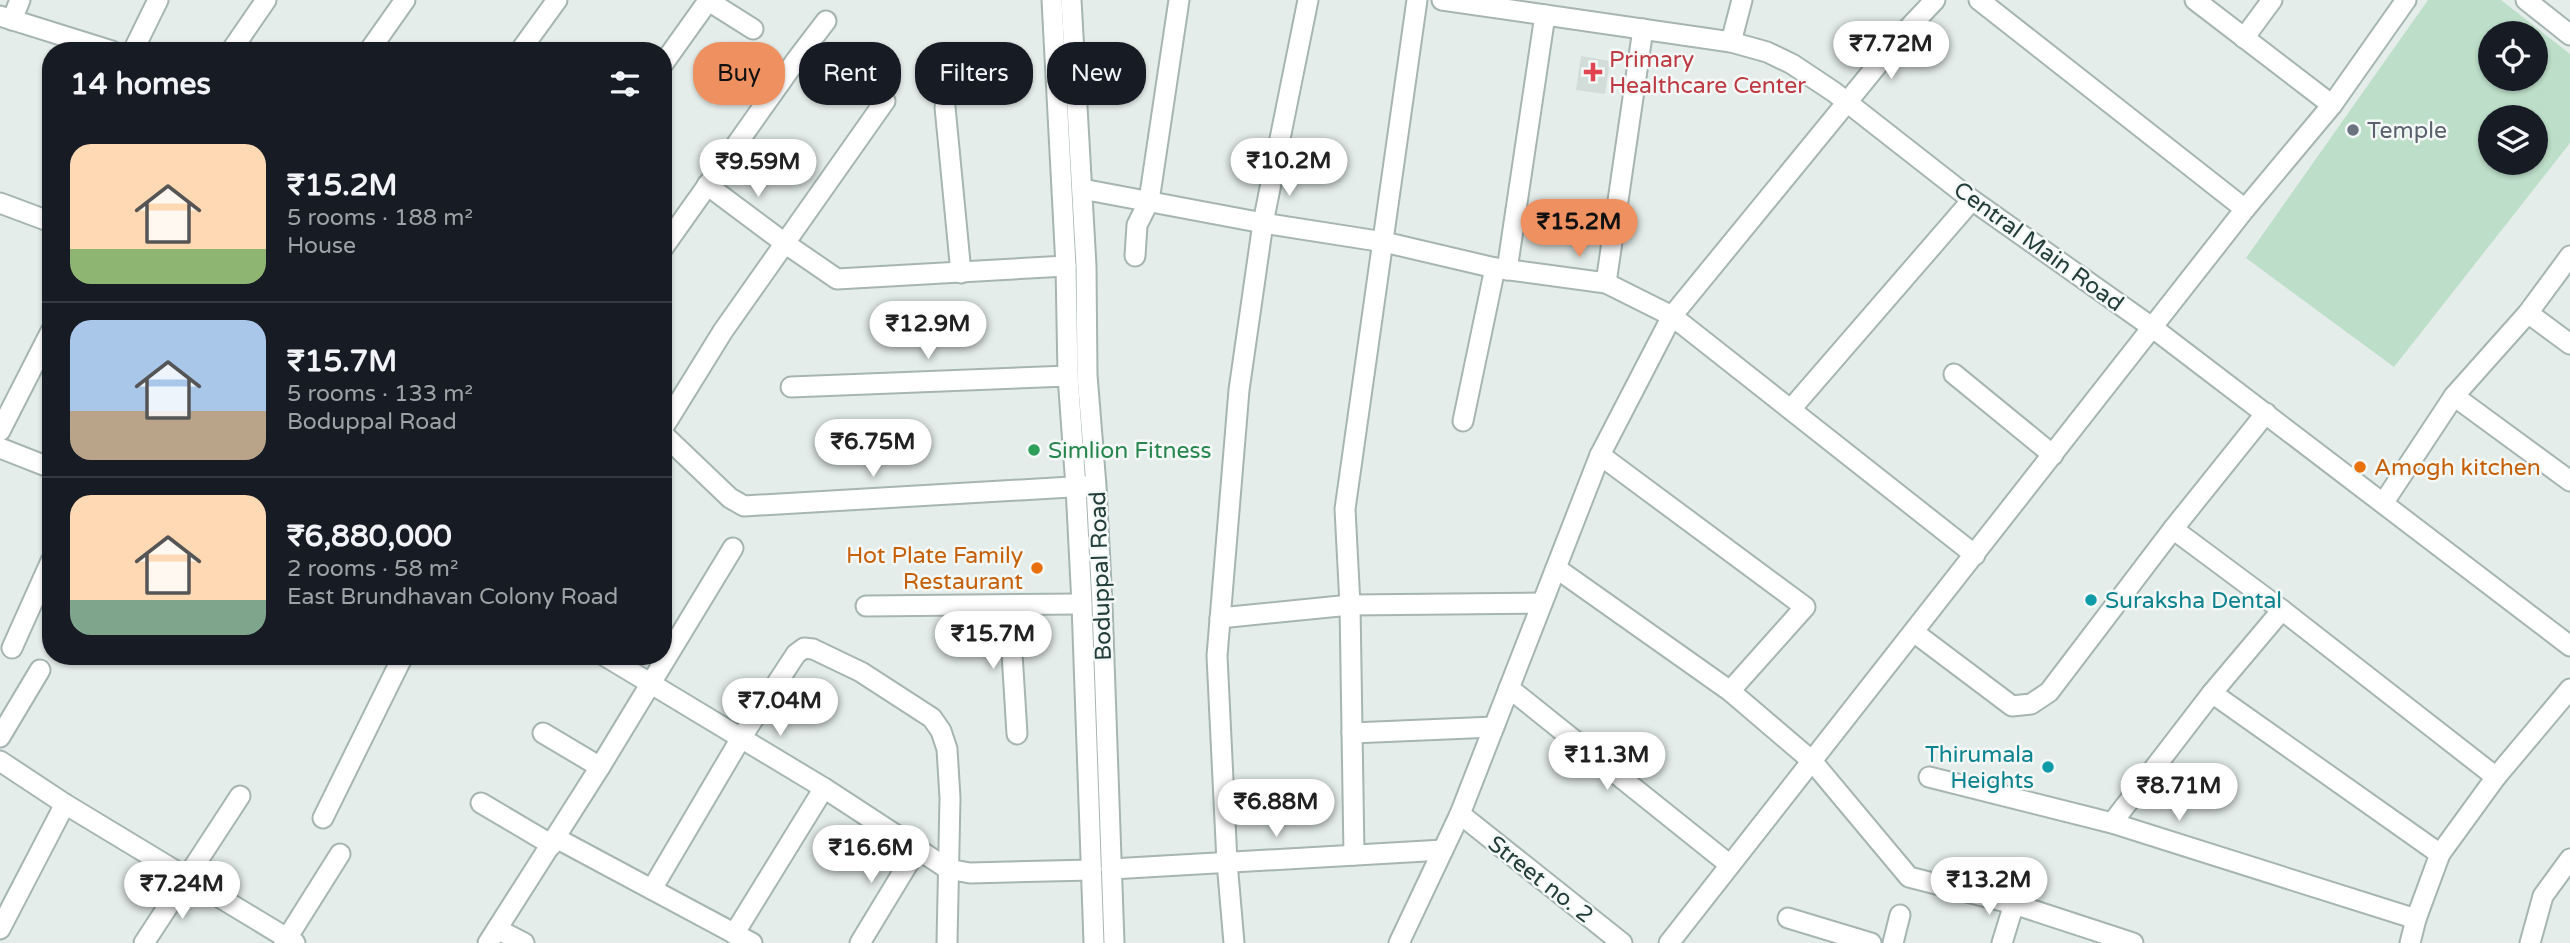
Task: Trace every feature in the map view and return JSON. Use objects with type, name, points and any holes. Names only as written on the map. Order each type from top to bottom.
[{"type":"street","points":[[20,0],[6,18],[84,42]]},
{"type":"street","points":[[137,42],[158,0]]},
{"type":"street","points":[[237,42],[266,0]]},
{"type":"street","points":[[375,42],[405,0]]},
{"type":"street","points":[[527,42],[557,0]]},
{"type":"street","name":"Boduppal Road","points":[[1052,0],[1066,266],[1068,376],[1082,604],[1101,869],[1114,943]]},
{"type":"street","name":"Boduppal Road","points":[[1071,0],[1082,188],[1087,375],[1096,485],[1101,869],[1094,943]]},
{"type":"street","points":[[1135,256],[1137,225],[1149,201],[1179,0]]},
{"type":"street","points":[[1234,943],[1216,656],[1240,390],[1263,223],[1308,0]]},
{"type":"street","points":[[1354,855],[1350,606],[1345,509],[1417,0]]},
{"type":"street","name":"Central Main Road","points":[[1442,0],[1731,42],[1767,52],[1792,64],[1848,103],[1972,200],[2153,328],[2570,646]]},
{"type":"street","points":[[1731,42],[1742,0]]},
{"type":"street","points":[[1399,943],[1460,814],[1600,454],[1672,316],[1902,34],[1935,0]]},
{"type":"street","points":[[1979,0],[2245,209]]},
{"type":"street","points":[[2195,0],[2332,105]]},
{"type":"street","points":[[2244,38],[2272,0]]},
{"type":"street","points":[[1669,943],[1915,633],[2245,209],[2332,105],[2406,0]]},
{"type":"street","points":[[2526,0],[2570,34]]},
{"type":"street","points":[[672,51],[708,1],[753,29]]},
{"type":"street","points":[[1463,421],[1501,269],[1545,15]]},
{"type":"street","points":[[672,235],[826,22]]},
{"type":"street","points":[[1606,283],[1643,29]]},
{"type":"street","points":[[672,413],[723,331],[884,105]]},
{"type":"street","points":[[946,107],[961,273]]},
{"type":"street","points":[[707,185],[837,279],[1066,266]]},
{"type":"street","points":[[1082,188],[1263,223],[1384,242],[1501,269],[1606,283],[1672,316],[1975,555]]},
{"type":"street","points":[[1791,409],[1972,200]]},
{"type":"street","points":[[0,204],[42,219]]},
{"type":"street","points":[[2384,502],[2454,396],[2528,313],[2570,257]]},
{"type":"street","points":[[2528,313],[2570,344]]},
{"type":"street","points":[[0,431],[42,349]]},
{"type":"street","points":[[1954,374],[2053,455]]},
{"type":"street","points":[[791,387],[1068,376]]},
{"type":"street","points":[[2454,396],[2570,481]]},
{"type":"street","points":[[1915,633],[2012,706],[2031,704],[2049,692],[2173,529],[2266,413]]},
{"type":"street","points":[[672,443],[730,498],[744,506],[1096,485]]},
{"type":"street","points":[[0,447],[42,464]]},
{"type":"street","points":[[1600,454],[1805,607],[1730,691]]},
{"type":"street","points":[[2173,529],[2283,610],[2496,777]]},
{"type":"street","points":[[672,650],[733,548]]},
{"type":"street","points":[[1556,568],[1730,691],[1812,761],[1909,877],[2014,904],[2133,943]]},
{"type":"street","points":[[12,648],[42,581]]},
{"type":"street","points":[[1220,618],[1350,606],[1542,603]]},
{"type":"street","points":[[866,606],[1082,604]]},
{"type":"street","points":[[1009,606],[1017,734]]},
{"type":"street","points":[[2112,823],[2213,693],[2283,610]]},
{"type":"street","points":[[652,889],[741,738],[796,654],[804,648],[813,649],[861,672],[932,718],[942,731],[947,749],[950,798],[947,943]]},
{"type":"street","points":[[323,818],[399,665]]},
{"type":"street","points":[[621,665],[824,788],[948,869],[970,873],[1101,869],[1443,850]]},
{"type":"street","points":[[524,943],[492,936],[663,665]]},
{"type":"street","points":[[0,737],[40,670]]},
{"type":"street","points":[[1509,688],[1730,865]]},
{"type":"street","points":[[2410,943],[2440,854],[2496,777],[2570,689]]},
{"type":"street","points":[[2213,693],[2440,854]]},
{"type":"street","points":[[1352,733],[1494,727]]},
{"type":"street","points":[[542,733],[600,767]]},
{"type":"street","points":[[0,761],[65,804],[289,941],[340,855]]},
{"type":"street","points":[[1929,777],[2112,823],[2416,919]]},
{"type":"street","points":[[734,934],[824,788]]},
{"type":"street","points":[[144,943],[240,796]]},
{"type":"street","points":[[481,803],[752,943]]},
{"type":"street","points":[[0,929],[65,804]]},
{"type":"street","name":"Street no. 2","points":[[1460,814],[1622,943]]},
{"type":"street","points":[[860,943],[917,849]]},
{"type":"street","points":[[2530,943],[2543,896],[2570,859]]},
{"type":"street","points":[[2002,943],[2014,904]]},
{"type":"street","points":[[1893,943],[1900,915]]},
{"type":"street","points":[[1788,918],[1871,943]]},
{"type":"shaded area","name":"Primary Healthcare Center","points":[[1581,56],[1610,61],[1605,94],[1576,90]]},
{"type":"green space","points":[[2428,0],[2501,0],[2528,21],[2478,21],[2478,91],[2548,91],[2548,37],[2570,54],[2570,143],[2548,171],[2548,105],[2478,105],[2478,175],[2545,175],[2394,367],[2246,258]]},
{"type":"place","name":"Primary Healthcare Center","points":[[1593,72]]},
{"type":"place","name":"Temple","points":[[2353,130]]},
{"type":"place","name":"Simlion Fitness","points":[[1034,450]]},
{"type":"place","name":"Amogh kitchen","points":[[2360,467]]},
{"type":"place","name":"Hot Plate Family Restaurant","points":[[1037,568]]},
{"type":"place","name":"Suraksha Dental","points":[[2091,600]]},
{"type":"place","name":"Thirumala Heights","points":[[2048,767]]}]
